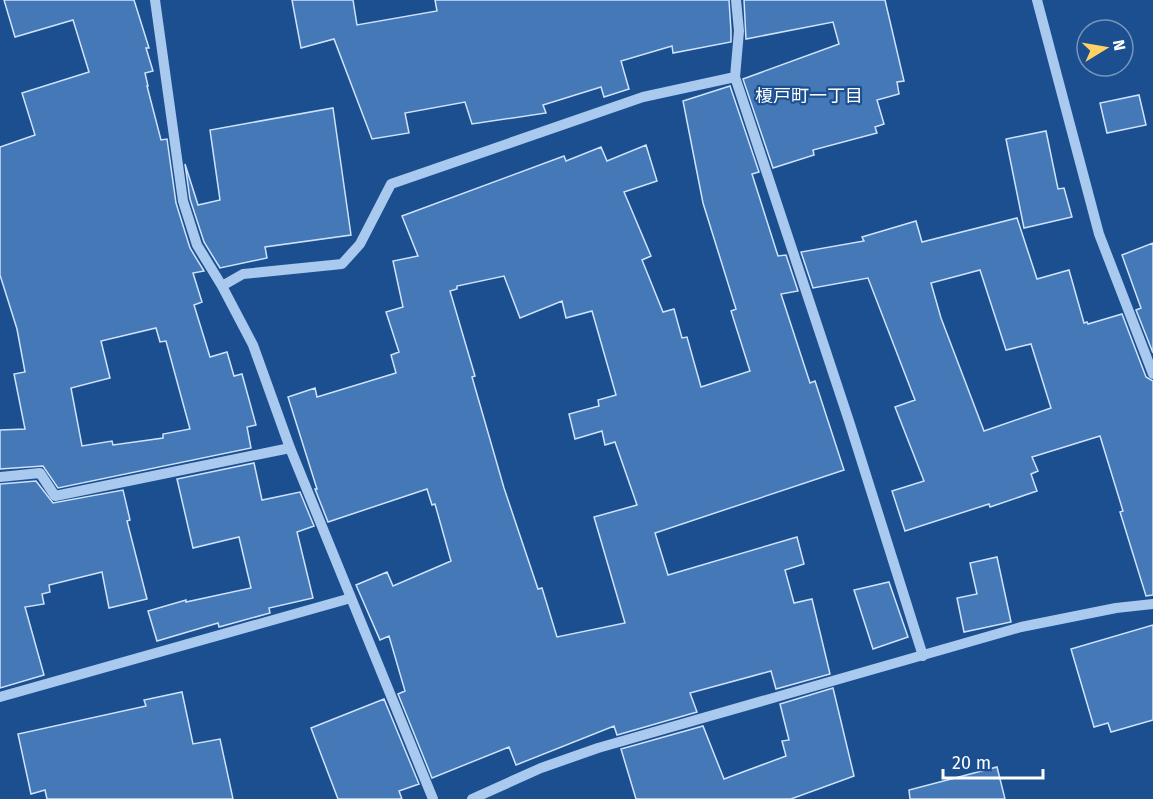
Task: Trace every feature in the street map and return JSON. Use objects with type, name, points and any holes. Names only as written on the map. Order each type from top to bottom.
[{"type":"street","points":[[155,0],[183,201],[197,245],[253,345],[290,448],[433,799]]},
{"type":"street","points":[[736,0],[739,32],[735,77],[849,421],[923,656]]},
{"type":"street","points":[[1037,0],[1099,234],[1153,374]]},
{"type":"street","points":[[222,286],[243,274],[342,264],[360,244],[391,183],[643,97],[735,77]]},
{"type":"street","points":[[0,477],[40,473],[55,496],[290,448]]},
{"type":"street","points":[[0,697],[351,598]]},
{"type":"street","points":[[472,799],[542,768],[598,748],[1021,627],[1116,608],[1153,604]]},
{"type":"building","points":[[4,0],[134,0],[149,48],[146,48],[153,71],[145,73],[147,86],[161,140],[167,139],[176,203],[190,248],[204,271],[193,273],[202,302],[194,305],[210,357],[227,352],[234,376],[242,374],[256,425],[247,427],[251,448],[58,488],[43,466],[0,469],[0,430],[25,429],[14,374],[25,372],[17,329],[0,275],[0,147],[35,135],[22,93],[89,72],[73,20],[15,37]],"holes":[[[156,328],[160,342],[166,341],[190,429],[163,434],[163,438],[113,445],[112,441],[82,446],[71,388],[110,378],[101,341]]]},
{"type":"building","points":[[292,0],[353,0],[357,25],[437,11],[435,0],[729,0],[731,42],[673,53],[672,46],[621,61],[629,89],[604,97],[601,87],[543,105],[546,113],[472,124],[465,102],[405,113],[409,133],[372,139],[334,39],[301,48]]},
{"type":"building","points":[[744,0],[885,0],[904,81],[897,82],[899,94],[877,100],[884,124],[875,127],[877,133],[813,150],[814,155],[773,168],[743,79],[839,44],[833,22],[746,39]]},
{"type":"building","points":[[730,86],[759,172],[752,174],[778,256],[786,255],[798,291],[781,294],[810,383],[815,381],[844,470],[655,533],[668,575],[797,537],[804,564],[785,570],[794,603],[812,599],[830,674],[776,689],[771,671],[690,693],[697,712],[617,735],[614,726],[516,765],[509,747],[432,778],[398,694],[405,691],[389,636],[380,640],[356,585],[387,572],[393,586],[451,561],[435,504],[432,505],[427,489],[328,522],[315,489],[317,489],[288,397],[315,388],[317,397],[396,373],[391,355],[399,352],[386,312],[403,307],[393,261],[418,256],[402,216],[564,156],[566,161],[601,147],[607,161],[646,145],[657,181],[624,192],[651,256],[642,260],[663,312],[674,309],[682,338],[687,337],[701,387],[750,371],[731,311],[736,309],[703,203],[683,101]],"holes":[[[504,276],[520,318],[562,301],[566,318],[592,311],[616,395],[598,400],[599,406],[569,414],[575,439],[602,431],[605,445],[615,442],[637,505],[594,517],[625,623],[557,637],[542,588],[538,589],[504,488],[450,291],[457,289],[457,286]]]},
{"type":"building","points":[[1139,95],[1146,125],[1107,133],[1100,103]]},
{"type":"building","points":[[333,108],[351,235],[265,247],[267,258],[220,268],[204,242],[190,199],[185,164],[198,205],[220,200],[210,130]]},
{"type":"building","points":[[1046,131],[1058,189],[1064,188],[1072,217],[1024,228],[1006,139]]},
{"type":"building","points":[[1017,218],[1037,279],[1069,270],[1084,323],[1088,324],[1122,314],[1146,377],[1153,381],[1153,595],[1146,596],[1100,436],[1032,457],[1038,471],[1031,474],[1037,491],[905,531],[892,491],[924,481],[895,407],[915,400],[868,278],[813,288],[801,252],[864,241],[862,237],[916,221],[922,242]],"holes":[[[980,270],[1006,350],[1031,344],[1051,408],[984,431],[941,318],[931,283]]]},
{"type":"building","points":[[1153,243],[1153,353],[1136,310],[1141,308],[1122,255]]},
{"type":"building","points":[[254,463],[262,500],[300,492],[314,526],[297,532],[313,598],[269,608],[270,613],[219,627],[218,623],[157,641],[148,611],[186,600],[186,602],[251,588],[239,537],[193,548],[177,479]]},
{"type":"building","points":[[36,481],[53,503],[123,490],[130,520],[127,521],[147,599],[109,608],[102,572],[49,585],[50,592],[42,594],[44,604],[25,607],[44,675],[0,688],[0,484]]},
{"type":"building","points":[[997,557],[1011,622],[964,632],[957,598],[977,594],[970,563]]},
{"type":"building","points":[[889,582],[908,637],[873,649],[854,590]]},
{"type":"building","points":[[1153,625],[1153,720],[1111,732],[1108,723],[1094,727],[1071,649]]},
{"type":"building","points":[[833,688],[854,776],[791,799],[636,799],[621,749],[703,726],[724,779],[786,756],[782,741],[789,740],[780,704]]},
{"type":"building","points":[[182,692],[193,744],[220,739],[233,799],[47,799],[45,790],[31,794],[18,734],[146,706],[144,700]]},
{"type":"building","points":[[384,699],[419,784],[399,791],[402,799],[338,799],[311,728]]},
{"type":"building","points":[[997,767],[1005,799],[910,799],[909,790]]},
{"type":"district","name":"榎戸町一丁目","points":[[809,96]]}]
